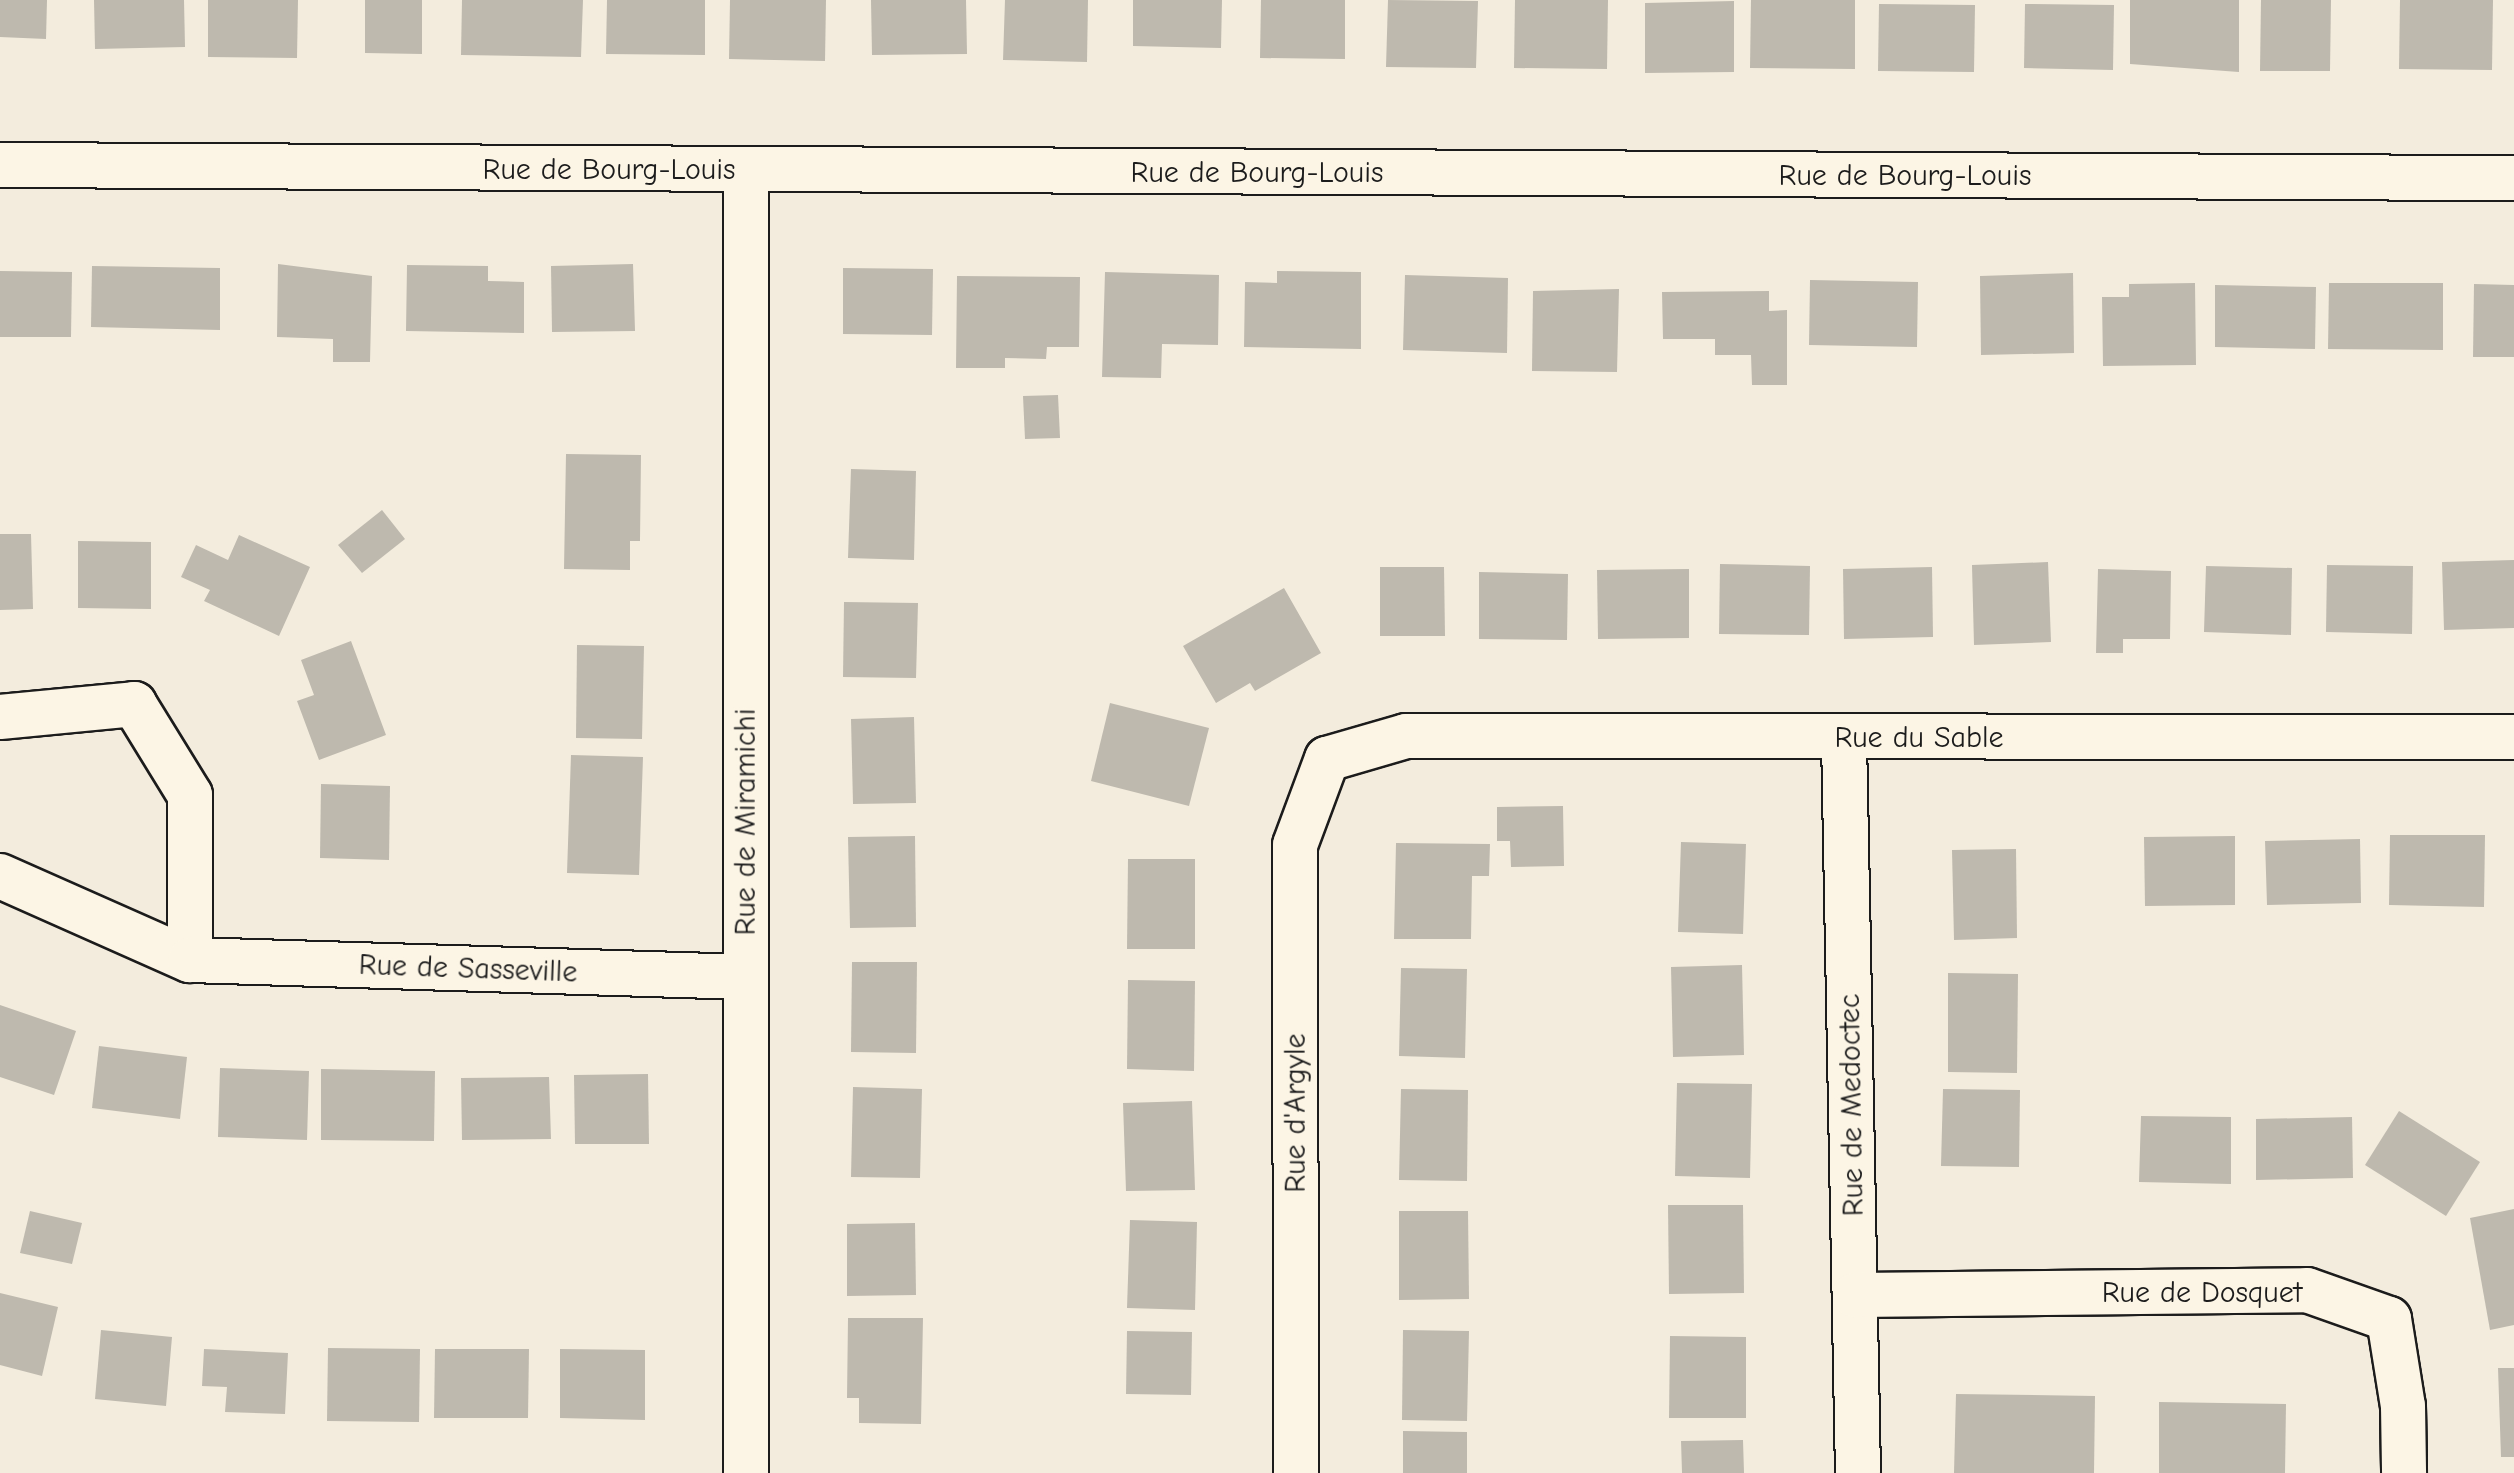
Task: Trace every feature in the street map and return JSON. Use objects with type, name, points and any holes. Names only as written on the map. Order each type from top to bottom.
[{"type":"street","name":"Rue de Bourg-Louis","points":[[0,165],[2514,178]]},
{"type":"street","name":"Rue de Miramichi","points":[[746,171],[746,1473]]},
{"type":"street","points":[[0,717],[134,704],[190,795],[190,960]]},
{"type":"street","name":"Rue du Sable","points":[[1327,759],[1406,736],[2514,737]]},
{"type":"street","name":"Rue de Medoctec","points":[[1844,738],[1858,1473]]},
{"type":"street","name":"Rue d'Argyle","points":[[1296,1473],[1295,845],[1327,759]]},
{"type":"street","name":"Rue de Sasseville","points":[[0,876],[190,960],[746,977]]},
{"type":"street","name":"Rue de Dosquet","points":[[1855,1295],[2307,1290],[2389,1319],[2403,1406],[2404,1473]]},
{"type":"building","points":[[0,0],[47,0],[46,39],[0,37]]},
{"type":"building","points":[[94,0],[184,0],[185,47],[95,49]]},
{"type":"building","points":[[208,0],[298,0],[297,58],[208,57]]},
{"type":"building","points":[[365,0],[422,0],[422,54],[365,53]]},
{"type":"building","points":[[462,0],[583,0],[581,57],[461,55]]},
{"type":"building","points":[[607,0],[705,0],[705,55],[606,54]]},
{"type":"building","points":[[730,0],[826,0],[825,61],[729,59]]},
{"type":"building","points":[[871,0],[966,0],[967,54],[872,55]]},
{"type":"building","points":[[1005,0],[1088,0],[1087,62],[1003,60]]},
{"type":"building","points":[[1133,0],[1222,0],[1221,48],[1133,46]]},
{"type":"building","points":[[1261,0],[1345,0],[1345,59],[1260,58]]},
{"type":"building","points":[[1388,0],[1478,1],[1476,68],[1386,67]]},
{"type":"building","points":[[1515,0],[1608,0],[1607,69],[1514,68]]},
{"type":"building","points":[[1751,0],[1855,0],[1855,69],[1750,68]]},
{"type":"building","points":[[2130,0],[2239,0],[2239,72],[2130,64]]},
{"type":"building","points":[[2261,0],[2331,0],[2330,71],[2260,71]]},
{"type":"building","points":[[2400,0],[2493,0],[2492,70],[2399,69]]},
{"type":"building","points":[[1734,1],[1734,72],[1645,73],[1645,3]]},
{"type":"building","points":[[1879,4],[1975,5],[1974,72],[1878,71]]},
{"type":"building","points":[[2025,4],[2114,5],[2113,70],[2024,68]]},
{"type":"building","points":[[278,264],[372,276],[370,362],[333,362],[333,339],[277,337]]},
{"type":"building","points":[[633,264],[635,331],[552,332],[551,266]]},
{"type":"building","points":[[407,265],[488,266],[488,281],[524,282],[524,333],[406,331]]},
{"type":"building","points":[[92,266],[220,268],[220,330],[91,327]]},
{"type":"building","points":[[843,268],[933,269],[932,335],[843,334]]},
{"type":"building","points":[[0,271],[72,272],[71,337],[0,337]]},
{"type":"building","points":[[1277,271],[1361,272],[1361,349],[1244,347],[1245,282],[1277,283]]},
{"type":"building","points":[[1105,272],[1219,275],[1218,345],[1162,344],[1161,378],[1102,377]]},
{"type":"building","points":[[2073,273],[2074,353],[1981,355],[1980,276]]},
{"type":"building","points":[[1405,275],[1508,278],[1507,353],[1403,350]]},
{"type":"building","points":[[957,276],[1080,277],[1079,347],[1047,347],[1046,359],[1005,358],[1005,368],[956,368]]},
{"type":"building","points":[[1810,280],[1918,282],[1917,347],[1809,345]]},
{"type":"building","points":[[2195,283],[2196,365],[2103,366],[2102,297],[2129,297],[2129,284]]},
{"type":"building","points":[[2329,283],[2443,283],[2443,350],[2328,349]]},
{"type":"building","points":[[2474,284],[2514,285],[2514,357],[2473,357]]},
{"type":"building","points":[[2215,285],[2316,287],[2315,349],[2215,347]]},
{"type":"building","points":[[1619,289],[1617,372],[1532,371],[1533,291]]},
{"type":"building","points":[[1769,291],[1769,311],[1787,310],[1787,385],[1752,385],[1751,355],[1715,355],[1715,339],[1663,339],[1662,292]]},
{"type":"building","points":[[1058,395],[1060,438],[1025,439],[1023,396]]},
{"type":"building","points":[[566,454],[641,455],[640,541],[630,541],[630,570],[564,569]]},
{"type":"building","points":[[851,469],[916,471],[914,560],[848,558]]},
{"type":"building","points":[[382,510],[405,539],[362,573],[338,545]]},
{"type":"building","points":[[0,534],[31,534],[33,609],[0,610]]},
{"type":"building","points":[[239,535],[310,567],[279,636],[204,601],[210,590],[181,577],[196,545],[228,560]]},
{"type":"building","points":[[78,541],[151,542],[151,609],[78,608]]},
{"type":"building","points":[[2514,560],[2514,628],[2444,630],[2442,562]]},
{"type":"building","points":[[2048,562],[2051,642],[1974,645],[1972,565]]},
{"type":"building","points":[[1720,564],[1810,566],[1809,635],[1719,634]]},
{"type":"building","points":[[2327,565],[2413,566],[2412,634],[2326,632]]},
{"type":"building","points":[[2206,566],[2292,568],[2291,635],[2204,632]]},
{"type":"building","points":[[1380,567],[1444,567],[1445,636],[1380,636]]},
{"type":"building","points":[[1932,567],[1933,637],[1844,639],[1843,569]]},
{"type":"building","points":[[1689,569],[1689,638],[1598,639],[1597,570]]},
{"type":"building","points":[[2098,569],[2171,571],[2170,639],[2123,639],[2123,653],[2096,653]]},
{"type":"building","points":[[1479,572],[1568,574],[1567,640],[1479,639]]},
{"type":"building","points":[[1284,588],[1321,653],[1255,691],[1250,683],[1216,703],[1183,646]]},
{"type":"building","points":[[844,602],[918,603],[916,678],[843,677]]},
{"type":"building","points":[[351,641],[386,735],[319,760],[297,701],[314,695],[301,660]]},
{"type":"building","points":[[577,645],[644,646],[642,739],[576,738]]},
{"type":"building","points":[[1110,703],[1209,728],[1189,806],[1091,781]]},
{"type":"building","points":[[914,717],[916,803],[853,804],[851,719]]},
{"type":"building","points":[[571,755],[643,757],[639,875],[567,873]]},
{"type":"building","points":[[321,784],[390,786],[389,860],[320,858]]},
{"type":"building","points":[[1563,806],[1564,866],[1511,867],[1510,841],[1497,841],[1497,807]]},
{"type":"building","points":[[2390,835],[2485,835],[2484,907],[2389,905]]},
{"type":"building","points":[[915,836],[916,927],[850,928],[848,837]]},
{"type":"building","points":[[2235,836],[2235,905],[2145,906],[2144,837]]},
{"type":"building","points":[[2360,839],[2361,903],[2267,905],[2265,841]]},
{"type":"building","points":[[1681,842],[1746,844],[1743,934],[1678,932]]},
{"type":"building","points":[[1396,843],[1490,844],[1489,876],[1472,876],[1471,939],[1394,939]]},
{"type":"building","points":[[2016,849],[2017,938],[1954,940],[1952,850]]},
{"type":"building","points":[[1128,859],[1195,859],[1195,949],[1127,949]]},
{"type":"building","points":[[852,962],[917,962],[916,1053],[851,1052]]},
{"type":"building","points":[[1742,965],[1744,1055],[1673,1057],[1671,967]]},
{"type":"building","points":[[1401,968],[1467,969],[1465,1058],[1399,1056]]},
{"type":"building","points":[[1948,973],[2018,974],[2017,1073],[1948,1072]]},
{"type":"building","points":[[1128,980],[1195,981],[1194,1071],[1127,1069]]},
{"type":"building","points":[[0,1005],[76,1031],[54,1095],[0,1077]]},
{"type":"building","points":[[99,1046],[187,1057],[180,1119],[92,1108]]},
{"type":"building","points":[[220,1068],[309,1071],[307,1140],[218,1137]]},
{"type":"building","points":[[321,1069],[435,1071],[434,1141],[321,1140]]},
{"type":"building","points":[[648,1074],[649,1144],[575,1144],[574,1075]]},
{"type":"building","points":[[549,1077],[551,1139],[462,1140],[461,1078]]},
{"type":"building","points":[[1677,1083],[1752,1084],[1750,1178],[1675,1176]]},
{"type":"building","points":[[853,1087],[922,1089],[920,1178],[851,1177]]},
{"type":"building","points":[[1401,1089],[1468,1090],[1467,1181],[1399,1180]]},
{"type":"building","points":[[1943,1089],[2020,1090],[2019,1167],[1941,1166]]},
{"type":"building","points":[[1192,1101],[1195,1190],[1126,1191],[1123,1103]]},
{"type":"building","points":[[2399,1111],[2480,1162],[2446,1216],[2365,1165]]},
{"type":"building","points":[[2141,1116],[2231,1117],[2231,1184],[2139,1182]]},
{"type":"building","points":[[2352,1117],[2353,1178],[2256,1180],[2256,1119]]},
{"type":"building","points":[[1668,1205],[1743,1205],[1744,1293],[1669,1294]]},
{"type":"building","points":[[2514,1209],[2514,1325],[2490,1330],[2470,1218]]},
{"type":"building","points":[[30,1211],[82,1223],[72,1264],[20,1253]]},
{"type":"building","points":[[1399,1211],[1468,1211],[1469,1299],[1399,1300]]},
{"type":"building","points":[[1130,1220],[1197,1222],[1195,1310],[1127,1308]]},
{"type":"building","points":[[915,1223],[916,1295],[847,1296],[847,1224]]},
{"type":"building","points":[[0,1293],[58,1307],[42,1376],[0,1365]]},
{"type":"building","points":[[848,1318],[923,1318],[921,1424],[859,1423],[859,1398],[847,1398]]},
{"type":"building","points":[[101,1330],[172,1337],[166,1406],[95,1399]]},
{"type":"building","points":[[1403,1330],[1469,1331],[1467,1421],[1402,1420]]},
{"type":"building","points":[[1127,1331],[1192,1332],[1191,1395],[1126,1394]]},
{"type":"building","points":[[1670,1336],[1746,1337],[1746,1418],[1669,1418]]},
{"type":"building","points":[[328,1348],[420,1349],[419,1422],[327,1421]]},
{"type":"building","points":[[204,1349],[288,1353],[285,1414],[225,1412],[227,1387],[202,1386]]},
{"type":"building","points":[[435,1349],[529,1349],[528,1418],[434,1418]]},
{"type":"building","points":[[560,1349],[645,1350],[645,1420],[560,1418]]},
{"type":"building","points":[[2498,1368],[2514,1368],[2514,1457],[2501,1457]]},
{"type":"building","points":[[1956,1394],[2095,1396],[2094,1473],[1954,1473]]},
{"type":"building","points":[[2159,1402],[2286,1404],[2285,1473],[2159,1473]]},
{"type":"building","points":[[1403,1431],[1467,1432],[1467,1473],[1403,1473]]},
{"type":"building","points":[[1743,1440],[1744,1473],[1682,1473],[1681,1441]]}]
